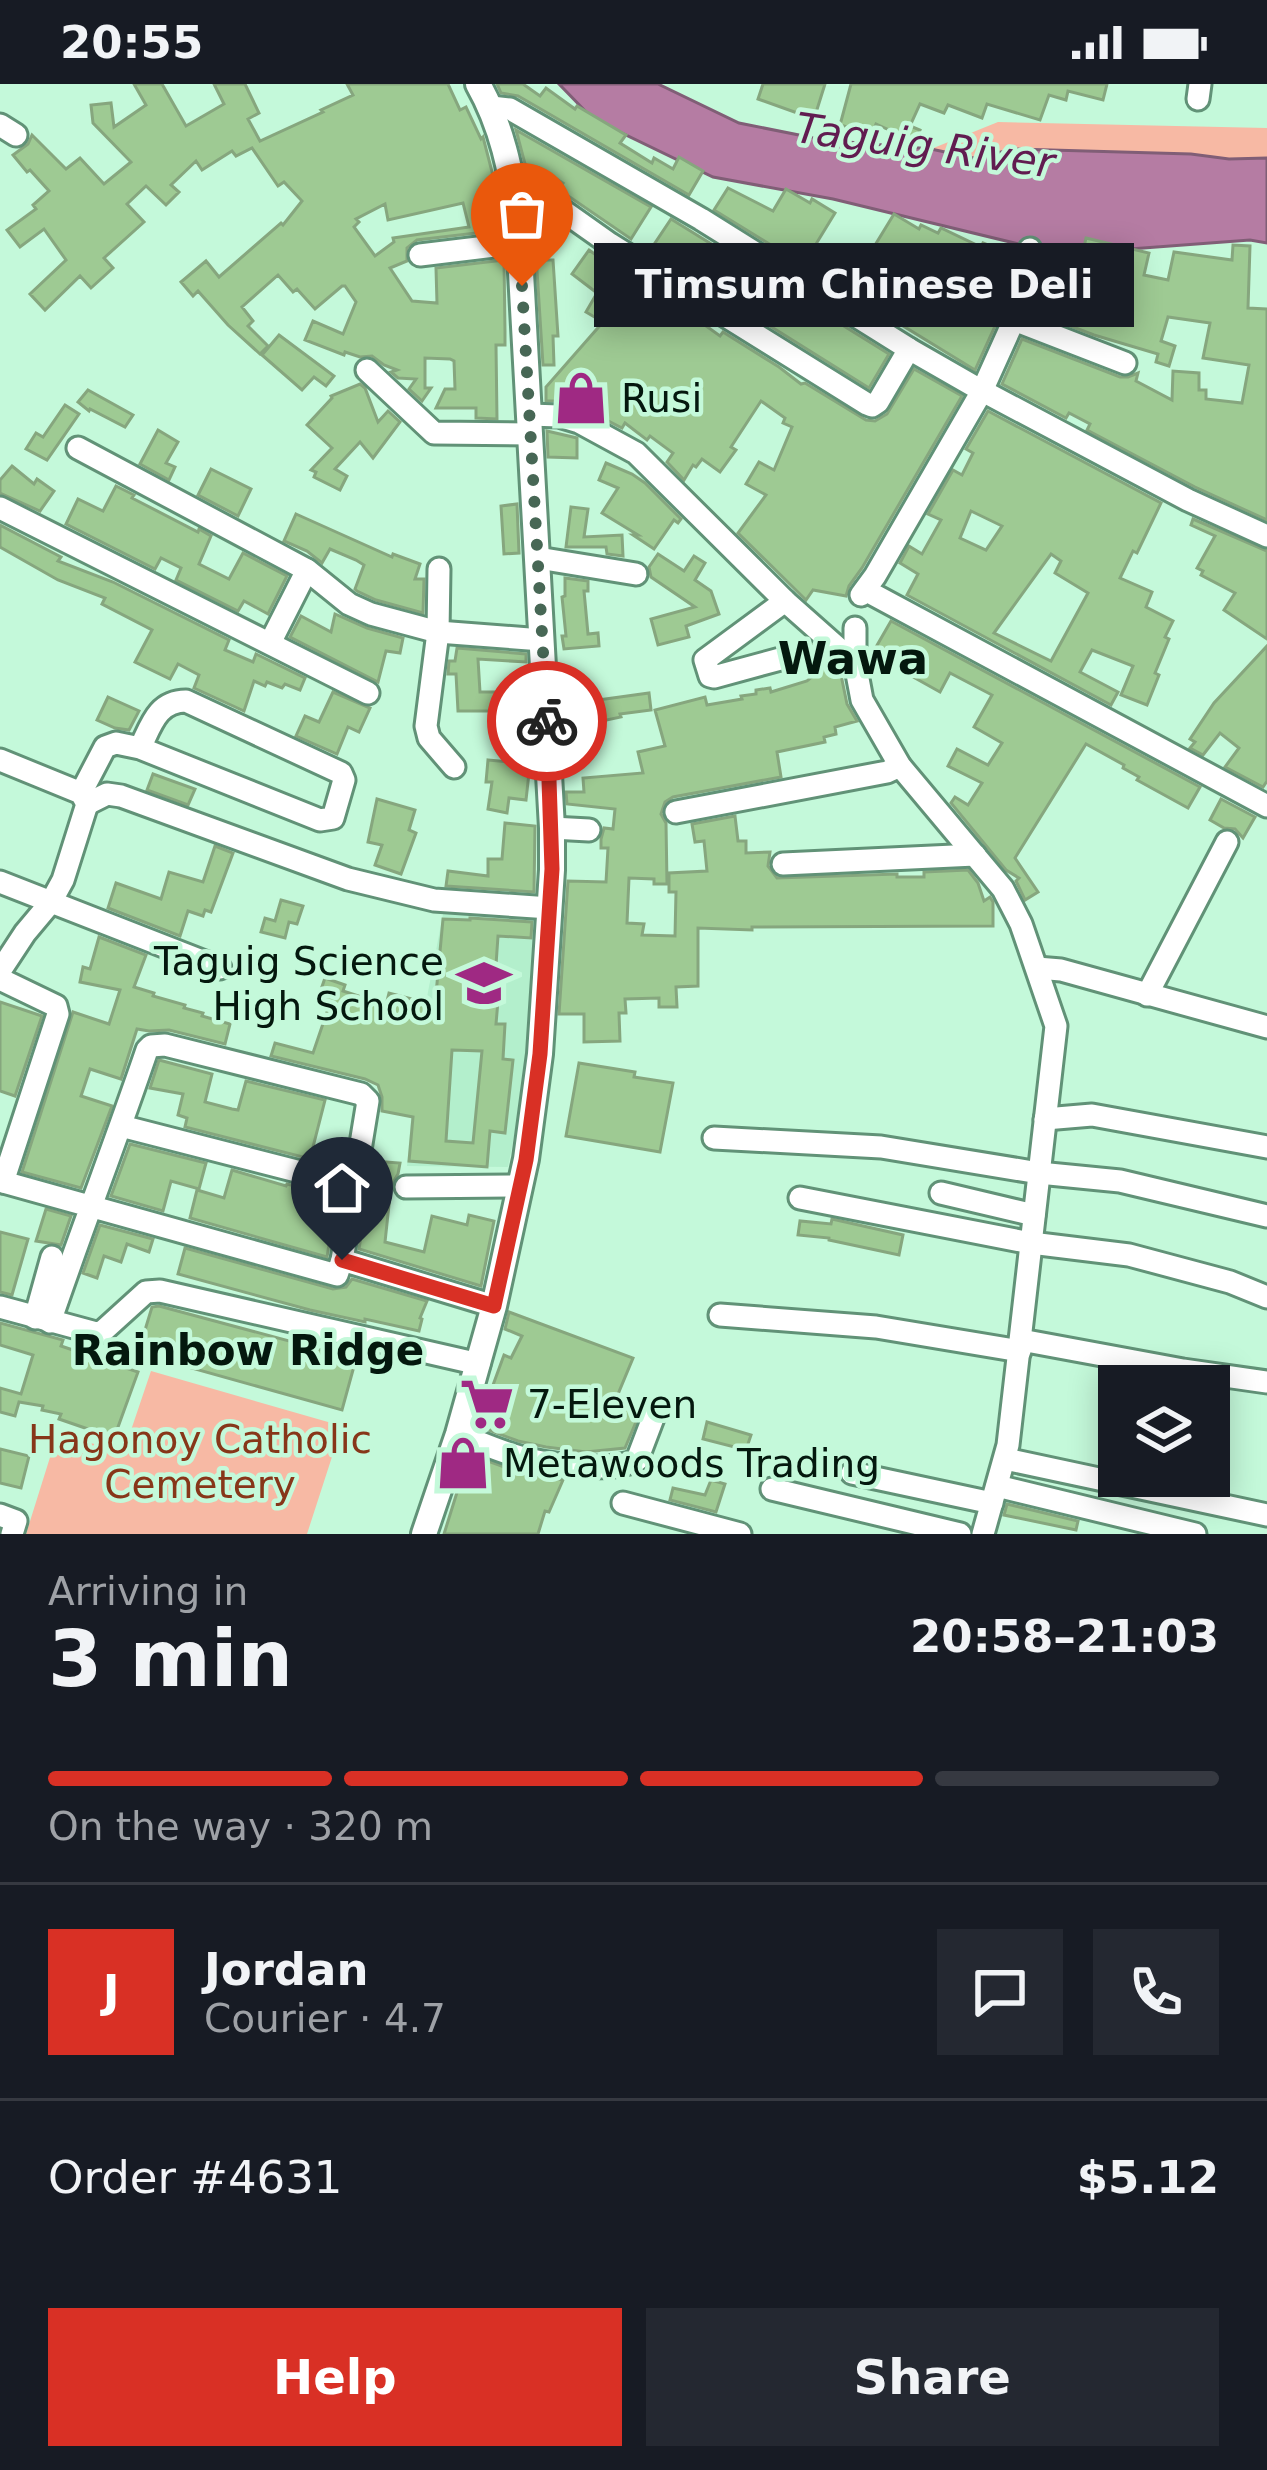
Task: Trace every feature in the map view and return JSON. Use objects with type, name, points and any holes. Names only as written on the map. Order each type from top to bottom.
[{"type":"main road","points":[[424,1534],[479,1364],[520,1186],[540,1054],[550,908],[552,828],[520,243],[511,174],[491,107],[478,84]]},
{"type":"street","points":[[491,107],[510,109],[701,219],[982,391],[1188,500],[1267,536]]},
{"type":"street","points":[[511,174],[610,244],[867,404],[878,401],[909,349]]},
{"type":"street","points":[[421,255],[520,243]]},
{"type":"street","points":[[1030,249],[1014,320],[982,391],[863,592],[1265,800]]},
{"type":"street","points":[[1014,320],[1125,363]]},
{"type":"street","points":[[367,370],[434,433],[530,425],[559,416],[636,453],[785,601],[855,663]]},
{"type":"street","points":[[78,448],[308,570],[349,604],[371,614],[438,632],[542,640]]},
{"type":"street","points":[[0,508],[368,693]]},
{"type":"street","points":[[538,558],[636,574]]},
{"type":"street","points":[[439,568],[438,632],[426,726],[429,738],[454,767]]},
{"type":"street","points":[[270,643],[308,570]]},
{"type":"street","points":[[784,658],[714,677],[705,664],[785,601]]},
{"type":"street","points":[[855,628],[862,700],[900,766],[1003,890],[1021,924],[1056,1026],[1021,1346],[990,1533]]},
{"type":"street","points":[[42,1320],[90,1208],[147,1050],[156,1044],[361,1094],[368,1101],[355,1186],[337,1275],[90,1208],[1,1182],[58,1014],[56,1006],[0,975],[63,880],[84,798],[107,746],[140,748],[320,820],[333,818],[344,780],[341,773],[186,701],[161,708],[140,748]]},
{"type":"street","points":[[0,760],[84,798],[121,796],[317,868],[421,898],[550,908]]},
{"type":"street","points":[[676,812],[900,766]]},
{"type":"street","points":[[552,828],[589,830]]},
{"type":"street","points":[[1147,995],[1227,842]]},
{"type":"street","points":[[783,863],[975,855]]},
{"type":"street","points":[[0,882],[220,968]]},
{"type":"street","points":[[1037,968],[1060,970],[1267,1027]]},
{"type":"street","points":[[1045,1119],[1092,1114],[1267,1147]]},
{"type":"street","points":[[121,1126],[355,1186]]},
{"type":"street","points":[[714,1138],[881,1147],[1120,1181],[1267,1216]]},
{"type":"street","points":[[406,1187],[520,1186]]},
{"type":"street","points":[[940,1193],[1034,1215]]},
{"type":"street","points":[[800,1198],[1031,1243],[1129,1255],[1267,1297]]},
{"type":"street","points":[[42,1320],[52,1257]]},
{"type":"street","points":[[342,1260],[494,1306]]},
{"type":"street","points":[[0,1307],[98,1333],[146,1292],[154,1291],[479,1364]]},
{"type":"street","points":[[720,1315],[876,1327],[1267,1382]]},
{"type":"street","points":[[458,1434],[529,1460],[618,1466],[638,1460],[653,1418]]},
{"type":"street","points":[[1005,1459],[1267,1515]]},
{"type":"street","points":[[852,1473],[994,1494],[1195,1534]]},
{"type":"street","points":[[772,1489],[960,1534]]},
{"type":"street","points":[[623,1503],[740,1534]]},
{"type":"shaded area","points":[[559,84],[658,84],[739,123],[824,140],[931,149],[973,158],[1015,149],[1267,158],[1267,243],[1039,249],[833,199],[713,177],[593,119]]},
{"type":"shaded area","points":[[444,909],[545,916],[530,1054],[508,1167],[407,1166],[417,1049]]},
{"type":"green space","points":[[998,122],[1267,128],[1267,158],[1015,149],[973,158],[931,149]]},
{"type":"green space","name":"Hagonoy Catholic Cemetery","points":[[151,1371],[342,1426],[307,1534],[26,1534],[57,1435],[124,1451]]},
{"type":"building","points":[[134,84],[162,84],[186,126],[224,104],[214,84],[245,84],[259,113],[248,119],[260,141],[353,95],[347,84],[448,84],[460,110],[466,107],[483,137],[502,230],[417,240],[407,248],[407,261],[390,268],[412,301],[437,303],[436,268],[504,260],[505,345],[496,345],[497,419],[476,418],[476,408],[436,408],[445,389],[455,389],[454,361],[450,359],[425,358],[425,388],[431,388],[422,401],[409,389],[416,379],[398,378],[391,372],[397,370],[372,356],[344,355],[305,340],[313,321],[343,334],[356,302],[345,286],[315,309],[278,275],[242,307],[253,321],[248,326],[268,346],[260,354],[198,291],[193,296],[181,282],[206,261],[219,277],[283,225],[302,201],[284,182],[278,186],[252,148],[236,156],[232,151],[202,170],[196,161],[171,185],[179,192],[166,205],[146,186],[127,204],[144,222],[104,258],[113,268],[91,288],[80,276],[45,310],[30,294],[66,260],[44,229],[20,247],[7,230],[36,209],[33,205],[49,191],[13,155],[32,135],[66,169],[80,158],[104,184],[131,162],[93,123],[91,105],[111,103],[114,127],[146,105]],"holes":[[[463,203],[469,227],[393,238],[375,256],[354,227],[359,222],[356,219],[385,204],[388,220]]]},
{"type":"building","points":[[497,84],[523,84],[540,96],[546,88],[626,135],[620,143],[652,163],[654,158],[673,169],[679,157],[703,171],[689,195],[518,96],[501,93]]},
{"type":"building","points":[[763,84],[825,84],[814,119],[758,99]]},
{"type":"building","points":[[851,84],[1107,84],[1103,100],[1068,91],[1066,100],[1049,95],[1040,120],[987,104],[982,118],[948,105],[944,113],[920,104],[910,126],[920,130],[915,142],[876,124],[873,131],[840,125]]},
{"type":"building","points":[[516,130],[651,207],[631,239],[558,189],[563,183],[525,164]]},
{"type":"building","points":[[728,188],[773,211],[786,189],[835,213],[816,244],[858,273],[894,214],[919,229],[921,225],[938,233],[941,228],[981,247],[983,243],[1013,255],[1000,315],[975,370],[714,210]]},
{"type":"building","points":[[533,208],[542,214],[546,260],[553,260],[558,336],[553,336],[554,365],[543,365]]},
{"type":"building","points":[[671,219],[889,354],[869,388],[652,252]]},
{"type":"building","points":[[1086,238],[1149,253],[1144,275],[1168,280],[1174,252],[1232,260],[1233,245],[1250,246],[1248,308],[1267,309],[1267,520],[1087,430],[1090,424],[1069,413],[1066,418],[1002,384],[1022,339],[1120,377],[1138,373],[1136,381],[1172,400],[1173,371],[1199,373],[1199,390],[1206,390],[1206,399],[1242,403],[1249,365],[1203,358],[1210,323],[1168,317],[1161,341],[1175,346],[1169,366],[1156,362],[1158,354],[1031,311],[1044,255],[1080,265]]},
{"type":"building","points":[[589,250],[610,265],[601,278],[622,293],[635,277],[720,336],[723,332],[866,420],[887,414],[914,369],[962,396],[846,596],[813,590],[806,600],[738,533],[766,495],[746,484],[759,462],[774,470],[792,427],[761,401],[720,472],[702,459],[684,480],[667,462],[673,453],[650,436],[647,440],[625,423],[622,428],[563,401],[546,401],[546,387],[603,322],[586,312],[597,293],[572,274]]},
{"type":"building","points":[[279,335],[334,376],[326,386],[314,377],[302,390],[262,355]]},
{"type":"building","points":[[360,384],[378,422],[388,411],[400,422],[373,458],[360,442],[335,469],[347,476],[340,490],[314,477],[316,472],[311,470],[332,448],[307,425],[331,396]]},
{"type":"building","points":[[88,390],[133,415],[125,427],[78,402]]},
{"type":"building","points":[[65,405],[79,414],[47,460],[26,449],[36,433],[43,437]]},
{"type":"building","points":[[988,411],[1161,503],[1120,578],[1152,592],[1146,607],[1173,621],[1147,705],[1121,695],[1133,666],[1092,650],[1080,672],[1118,692],[1111,705],[907,595],[918,574],[900,563],[909,546],[922,554],[941,520],[928,514],[953,470],[962,475],[973,453],[966,449]],"holes":[[[971,511],[1002,526],[986,550],[960,538]],[[1051,554],[1061,561],[1055,573],[1088,593],[1051,661],[994,633]]]},
{"type":"building","points":[[158,430],[178,442],[166,463],[175,467],[169,480],[140,464]]},
{"type":"building","points":[[547,431],[577,438],[577,458],[548,457]]},
{"type":"building","points":[[606,463],[645,483],[681,519],[674,520],[654,549],[602,513],[618,488],[599,480]]},
{"type":"building","points":[[12,466],[34,484],[37,479],[54,491],[40,511],[0,493],[0,480]]},
{"type":"building","points":[[211,469],[251,489],[238,516],[198,495]]},
{"type":"building","points":[[116,486],[211,536],[199,564],[229,579],[243,553],[287,576],[268,614],[244,601],[238,611],[176,580],[181,568],[161,558],[155,569],[66,524],[78,499],[103,511]]},
{"type":"building","points":[[517,504],[519,553],[504,554],[501,506]]},
{"type":"building","points":[[571,507],[588,509],[584,537],[622,535],[623,556],[607,554],[606,547],[566,547]]},
{"type":"building","points":[[296,514],[392,557],[420,564],[415,579],[424,579],[423,613],[357,591],[364,565],[356,560],[330,549],[322,563],[284,541]]},
{"type":"building","points":[[1193,519],[1267,551],[1267,639],[1224,610],[1235,593],[1201,575],[1203,571],[1197,568],[1215,536],[1191,525]]},
{"type":"building","points":[[0,525],[61,557],[58,561],[113,582],[229,640],[225,650],[253,662],[256,654],[305,678],[300,690],[254,681],[244,711],[194,688],[199,675],[178,664],[170,679],[135,662],[152,630],[102,604],[105,598],[58,580],[0,547]]},
{"type":"building","points":[[658,554],[684,571],[694,556],[705,563],[695,580],[711,591],[719,614],[686,626],[689,637],[658,645],[651,619],[695,607],[651,577],[649,567]]},
{"type":"building","points":[[565,578],[588,581],[588,591],[584,591],[588,634],[598,633],[599,646],[564,649]]},
{"type":"building","points":[[335,614],[403,638],[400,653],[386,651],[378,682],[290,637],[301,616],[331,632]]},
{"type":"building","points":[[891,621],[1200,787],[1188,808],[1086,744],[1015,858],[1038,892],[1025,900],[1016,881],[1019,878],[1006,870],[951,803],[955,797],[968,805],[982,783],[948,766],[957,749],[988,765],[1002,743],[974,727],[992,695],[950,673],[940,692],[872,654]]},
{"type":"building","points":[[806,644],[840,670],[847,704],[857,721],[835,727],[836,734],[824,737],[825,742],[777,752],[781,777],[665,802],[661,814],[666,823],[667,884],[629,878],[627,923],[644,924],[642,935],[675,936],[676,892],[669,892],[669,873],[707,871],[704,841],[695,842],[692,824],[735,816],[738,841],[746,841],[746,853],[770,852],[768,866],[777,878],[924,877],[924,872],[968,870],[984,901],[990,897],[993,902],[993,926],[698,928],[698,986],[676,987],[677,1007],[659,1007],[659,998],[625,999],[626,1013],[619,1013],[620,1041],[584,1042],[584,1014],[559,1014],[568,881],[606,882],[608,848],[601,848],[601,839],[604,828],[613,829],[615,809],[567,804],[566,792],[584,792],[583,778],[643,773],[638,752],[665,746],[655,710],[705,697],[707,705],[742,699],[756,690],[770,688],[771,692],[807,681],[824,667]]},
{"type":"building","points":[[1267,646],[1267,781],[1263,787],[1225,767],[1239,748],[1220,733],[1203,755],[1190,748],[1195,742],[1190,739],[1214,703]]},
{"type":"building","points":[[457,648],[526,654],[526,662],[478,659],[480,692],[525,694],[523,727],[495,727],[495,711],[458,711],[456,674],[448,674]]},
{"type":"building","points":[[333,692],[370,708],[359,732],[348,727],[337,754],[296,736],[305,716],[319,722]]},
{"type":"building","points":[[649,693],[651,710],[602,721],[598,700]]},
{"type":"building","points":[[108,697],[139,711],[129,730],[97,720]]},
{"type":"building","points":[[488,760],[530,764],[526,800],[509,798],[507,813],[488,809],[492,782],[486,782]]},
{"type":"building","points":[[153,774],[195,789],[188,805],[147,790]]},
{"type":"building","points":[[377,799],[415,810],[409,830],[416,833],[401,874],[375,865],[382,845],[368,842]]},
{"type":"building","points":[[1221,799],[1255,817],[1243,838],[1235,829],[1210,820]]},
{"type":"building","points":[[505,823],[535,826],[534,892],[446,886],[448,871],[488,876],[488,859],[502,859]]},
{"type":"building","points":[[215,846],[233,853],[211,912],[205,910],[203,916],[188,911],[180,936],[108,908],[116,883],[161,899],[169,872],[203,882]]},
{"type":"building","points":[[281,900],[303,906],[297,924],[289,922],[285,938],[261,932],[265,918],[275,921]]},
{"type":"building","points":[[443,919],[532,922],[531,938],[498,936],[496,965],[501,966],[496,1024],[505,1024],[503,1059],[513,1060],[505,1133],[490,1131],[487,1167],[409,1161],[413,1117],[382,1111],[378,1085],[271,1056],[275,1043],[313,1053],[328,1009],[316,1004],[325,978],[345,985],[343,991],[386,1005],[389,993],[435,1005]],"holes":[[[452,1050],[482,1051],[473,1143],[446,1141]]]},
{"type":"building","points":[[99,937],[146,955],[134,987],[230,1024],[225,1044],[169,1030],[137,1029],[121,1079],[90,1069],[81,1096],[112,1106],[81,1188],[22,1172],[73,1012],[109,1024],[120,990],[80,982],[83,967],[90,969]]},
{"type":"building","points":[[0,1002],[42,1016],[15,1096],[0,1091]]},
{"type":"building","points":[[159,1060],[212,1074],[205,1102],[232,1109],[238,1110],[246,1081],[325,1100],[313,1147],[344,1152],[342,1167],[185,1127],[187,1118],[178,1115],[183,1094],[150,1088]]},
{"type":"building","points":[[579,1063],[673,1083],[660,1152],[566,1136]]},
{"type":"building","points":[[130,1144],[206,1163],[199,1189],[171,1181],[163,1211],[111,1196]]},
{"type":"building","points":[[373,1161],[400,1163],[391,1186],[385,1242],[424,1252],[432,1216],[467,1225],[469,1215],[494,1221],[481,1286],[359,1249]]},
{"type":"building","points":[[232,1170],[330,1195],[322,1223],[332,1226],[327,1257],[190,1218],[197,1190],[224,1198]]},
{"type":"building","points":[[46,1209],[71,1216],[61,1245],[36,1241]]},
{"type":"building","points":[[832,1219],[903,1235],[899,1255],[798,1235],[800,1221],[831,1224]]},
{"type":"building","points":[[100,1225],[153,1239],[149,1252],[127,1244],[121,1262],[104,1256],[97,1278],[83,1273]]},
{"type":"building","points":[[0,1232],[28,1239],[12,1295],[0,1292]]},
{"type":"building","points":[[185,1248],[333,1289],[346,1287],[352,1279],[427,1301],[419,1331],[310,1310],[178,1274]]},
{"type":"building","points":[[152,1307],[356,1359],[342,1410],[138,1353]]},
{"type":"building","points":[[509,1312],[633,1358],[616,1399],[619,1405],[641,1410],[625,1448],[586,1452],[546,1447],[478,1426],[504,1355],[511,1358],[522,1336],[505,1329]]},
{"type":"building","points":[[0,1323],[63,1340],[61,1346],[138,1372],[114,1438],[59,1419],[61,1414],[42,1410],[43,1406],[19,1402],[15,1416],[0,1412],[0,1388],[21,1394],[33,1355],[0,1345]]},
{"type":"building","points":[[707,1422],[751,1435],[746,1450],[703,1439]]},
{"type":"building","points":[[0,1449],[29,1456],[21,1488],[0,1483]]},
{"type":"building","points":[[469,1454],[518,1472],[563,1480],[538,1534],[444,1534]]},
{"type":"building","points":[[711,1480],[725,1484],[716,1512],[670,1500],[673,1488],[705,1495]]},
{"type":"building","points":[[1007,1504],[1078,1521],[1076,1530],[1004,1515]]},
{"type":"way so far","points":[[522,286],[547,721]]},
{"type":"place","name":"Timsum Chinese Deli","points":[[522,286]]},
{"type":"place","name":"Rusi","points":[[581,398]]},
{"type":"place","name":"Taguig Science High School","points":[[484,983]]},
{"type":"place","name":"7-Eleven","points":[[487,1404]]},
{"type":"place","name":"Metawoods Trading","points":[[463,1463]]},
{"type":"district","name":"Wawa","points":[[853,658]]},
{"type":"district","name":"Rainbow Ridge","points":[[248,1350]]},
{"type":"route","points":[[342,1260],[494,1306],[526,1160],[540,1054],[552,869],[547,721]]},
{"type":"water label","name":"Taguig River","points":[[925,145]]}]
